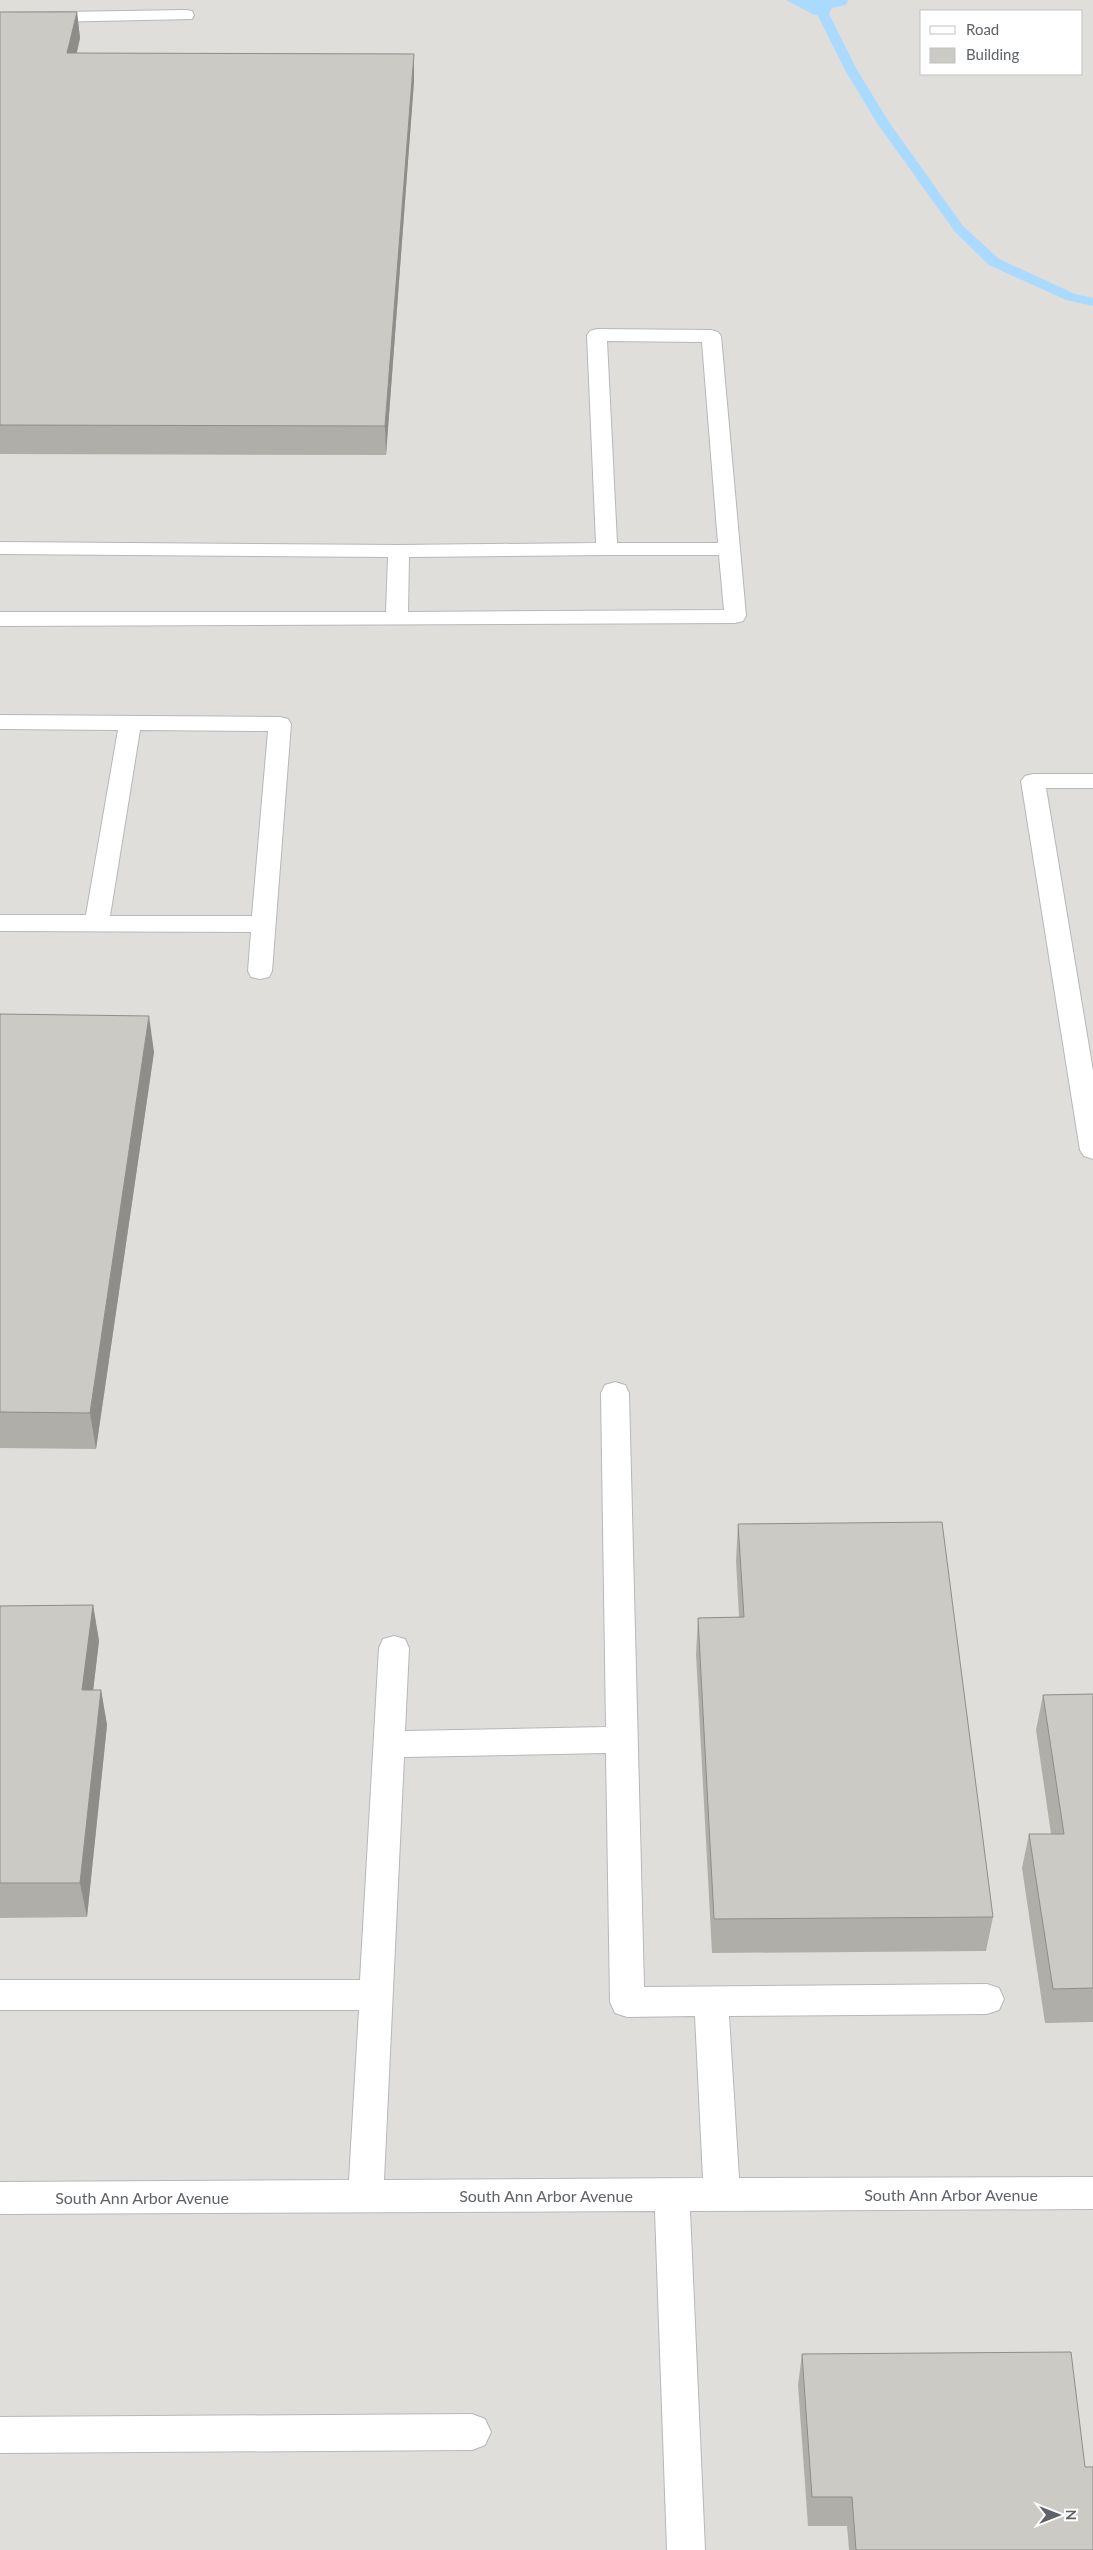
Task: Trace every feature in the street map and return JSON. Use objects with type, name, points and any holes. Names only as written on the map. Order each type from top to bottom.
[{"type":"street","points":[[0,18],[186,15]]},
{"type":"street","points":[[0,619],[397,620],[735,616],[711,336],[597,335],[607,549]]},
{"type":"street","points":[[0,548],[399,551],[730,549]]},
{"type":"street","points":[[397,620],[399,551]]},
{"type":"street","points":[[0,722],[280,724],[260,971]]},
{"type":"street","points":[[97,923],[130,724]]},
{"type":"street","points":[[1093,781],[1033,781],[1093,1150]]},
{"type":"street","points":[[0,923],[264,924]]},
{"type":"street","points":[[615,1393],[627,2002],[987,1999]]},
{"type":"street","points":[[366,2196],[394,1648]]},
{"type":"street","points":[[389,1744],[622,1740]]},
{"type":"street","points":[[0,1995],[376,1995]]},
{"type":"street","points":[[711,2001],[722,2195]]},
{"type":"street","name":"South Ann Arbor Avenue","points":[[0,2198],[1093,2193]]},
{"type":"street","points":[[672,2195],[686,2550]]},
{"type":"street","points":[[0,2435],[472,2432]]},
{"type":"shaded area","points":[[0,0],[1093,0],[1093,2550],[0,2550]]},
{"type":"water","points":[[786,0],[849,0],[845,5],[832,8],[828,15],[814,15]]},
{"type":"building","points":[[0,12],[77,12],[67,53],[414,54],[385,426],[0,425]]},
{"type":"building","points":[[0,1014],[149,1016],[90,1413],[0,1412]]},
{"type":"building","points":[[942,1522],[993,1917],[714,1919],[698,1618],[744,1617],[738,1524]]},
{"type":"building","points":[[93,1605],[82,1690],[101,1690],[80,1883],[0,1883],[0,1606]]},
{"type":"building","points":[[1093,1694],[1093,1988],[1053,1989],[1029,1834],[1064,1834],[1043,1695]]},
{"type":"building","points":[[1071,2352],[1085,2467],[1093,2467],[1093,2550],[856,2550],[852,2497],[812,2497],[802,2354]]},
{"type":"waterway","points":[[816,0],[851,70],[883,123],[959,229],[994,262],[1071,297],[1093,302]]}]
